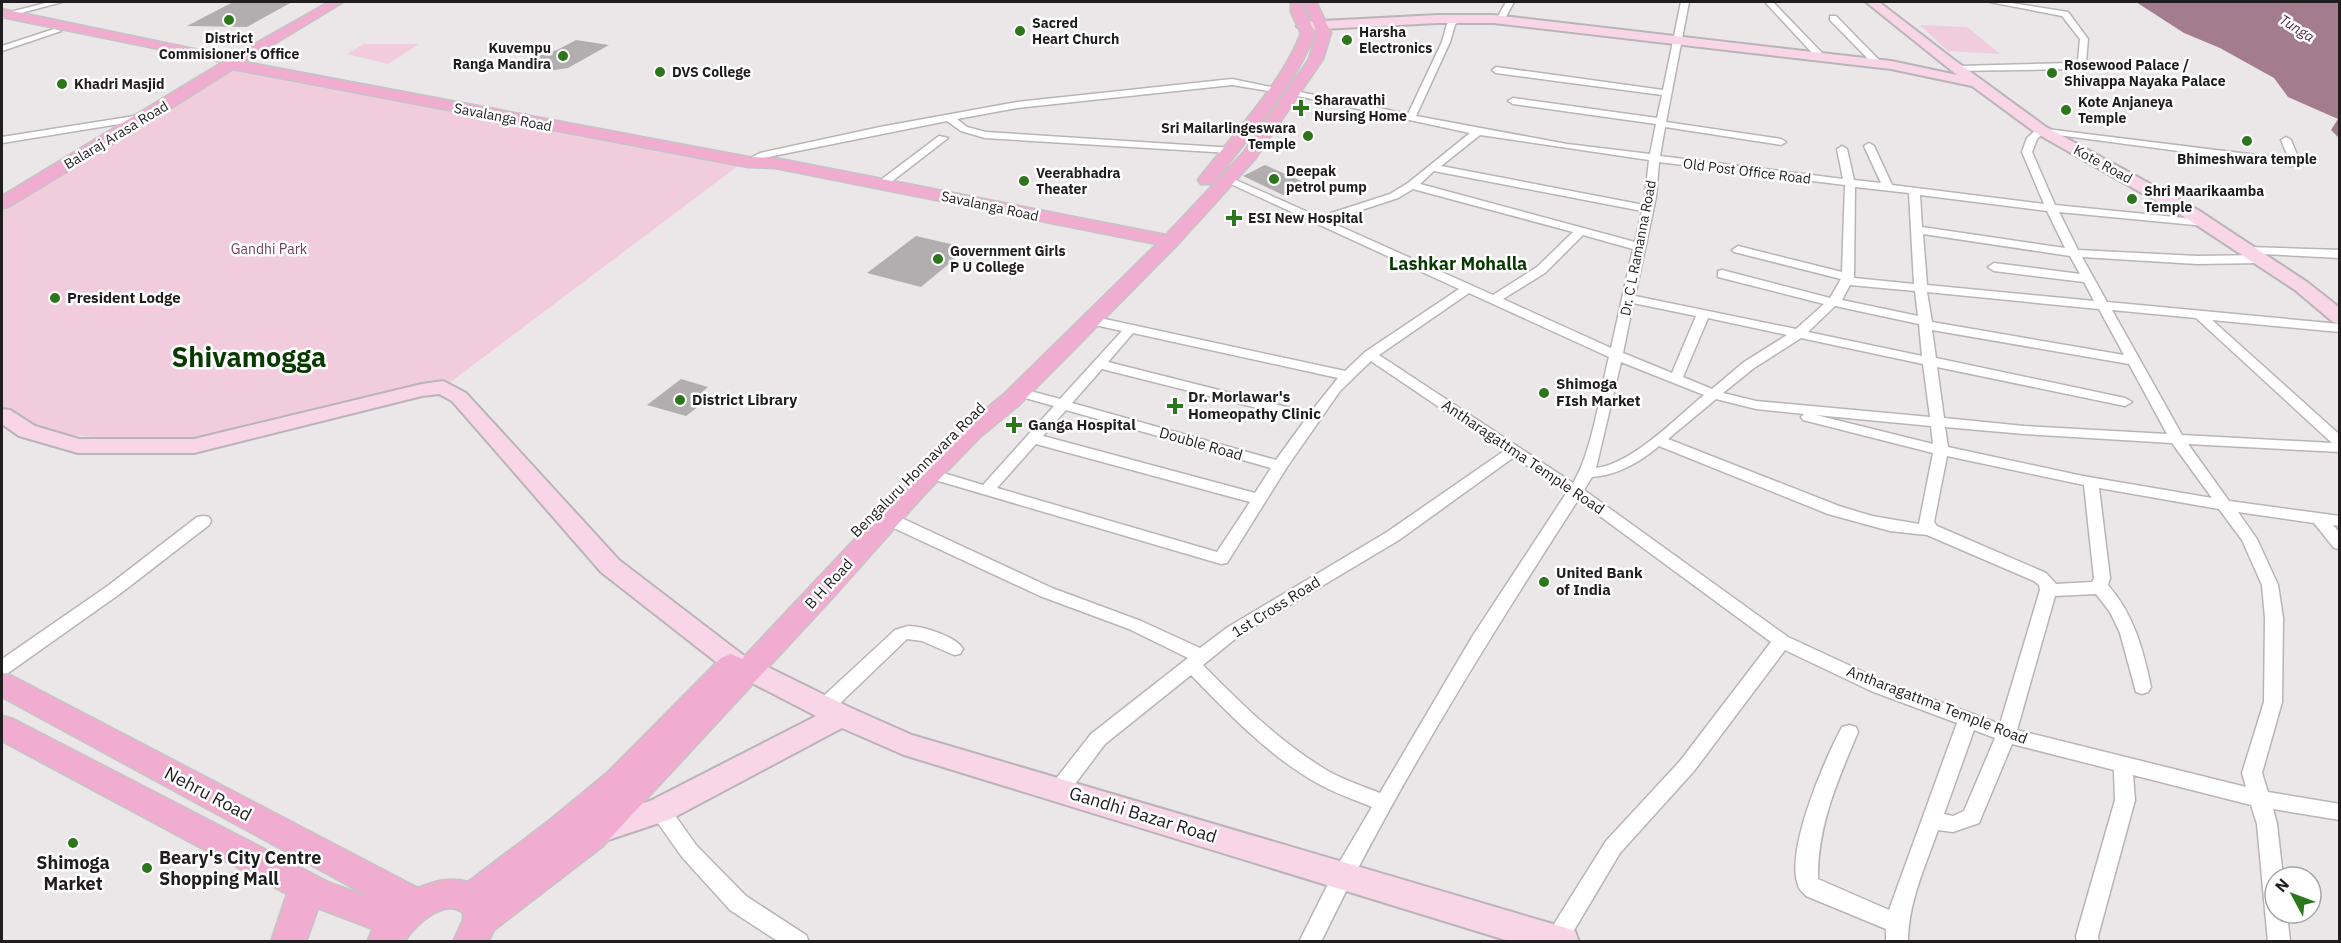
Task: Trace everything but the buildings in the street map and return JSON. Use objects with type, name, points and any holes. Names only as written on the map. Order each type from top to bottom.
[{"type":"main road","name":"Balaraj Arasa Road","points":[[2,202],[328,2]]},
{"type":"main road","name":"Balaraj Arasa Road","points":[[224,65],[337,2]]},
{"type":"main road","points":[[1162,240],[1249,156],[1308,33],[1303,26],[1295,2]]},
{"type":"main road","points":[[1162,240],[1184,207],[1284,86],[1316,59],[1325,31],[1310,2]]},
{"type":"main road","points":[[3,16],[57,31],[191,57],[202,65],[255,69]]},
{"type":"main road","name":"Savalanga Road","points":[[3,16],[224,65],[761,160]]},
{"type":"main road","points":[[259,47],[264,58],[273,67]]},
{"type":"main road","name":"Savalanga Road","points":[[224,65],[273,67],[761,160],[1162,240]]},
{"type":"main road","points":[[2,197],[143,117]]},
{"type":"main road","name":"B H Road","points":[[478,927],[596,831],[741,665],[889,519],[973,431],[1018,392],[1091,320],[1162,240]]},
{"type":"main road","name":"Bengaluru Honnavara Road","points":[[478,927],[562,830],[618,782],[741,665],[898,486],[1162,240]]},
{"type":"main road","name":"Nehru Road","points":[[2,684],[389,927]]},
{"type":"main road","points":[[2,727],[306,888],[389,927],[431,896],[462,893],[478,927]]},
{"type":"main road","points":[[288,942],[298,918],[306,888]]},
{"type":"street","points":[[3,16],[58,2]]},
{"type":"street","points":[[1500,20],[1510,2]]},
{"type":"street","name":"Dr. C L Ramanna Road","points":[[1310,942],[1343,874],[1478,641],[1587,473],[1648,208],[1654,159],[1685,2]]},
{"type":"street","points":[[1769,2],[1820,56]]},
{"type":"street","name":"Kote Road","points":[[1872,2],[1953,66],[2041,130],[2205,223],[2301,286],[2340,318]]},
{"type":"street","points":[[1833,18],[1884,64],[2073,66],[2082,62],[2085,39],[2065,14],[1994,2]]},
{"type":"street","points":[[1303,26],[1457,18],[1500,20],[1884,64],[1976,83]]},
{"type":"street","points":[[1411,117],[1446,42],[1451,24],[1457,18]]},
{"type":"street","points":[[2,50],[57,31]]},
{"type":"street","points":[[1496,70],[1668,93]]},
{"type":"street","points":[[761,160],[949,117],[1017,105],[1232,82],[1284,86]]},
{"type":"street","points":[[1232,82],[1284,86]]},
{"type":"street","name":"Old Post Office Road","points":[[1284,86],[1478,132],[1567,147],[2051,208],[2205,223]]},
{"type":"street","points":[[1513,101],[1662,120],[1781,142]]},
{"type":"street","points":[[1603,104],[1662,120]]},
{"type":"street","points":[[2,140],[143,117]]},
{"type":"street","points":[[949,117],[964,129],[985,135],[1230,150]]},
{"type":"street","points":[[2271,865],[2267,824],[2252,773],[2273,702],[2274,618],[2270,585],[2249,539],[2177,439],[2074,253],[2051,208],[2027,152],[2032,138],[2041,130],[2295,162],[2286,140]]},
{"type":"street","points":[[1318,221],[1394,196],[1413,185],[1432,166],[1478,132]]},
{"type":"street","points":[[882,184],[944,138]]},
{"type":"street","points":[[1869,146],[1888,188]]},
{"type":"street","points":[[1587,473],[1614,468],[1638,456],[1749,365],[1798,334],[1839,296],[1847,279],[1850,184],[1842,149]]},
{"type":"street","points":[[1432,166],[1648,208]]},
{"type":"street","points":[[1225,179],[1616,355],[1715,395],[1770,406],[1828,423],[1941,450],[2091,482],[2223,504],[2340,520]]},
{"type":"street","points":[[1413,185],[1639,247]]},
{"type":"street","points":[[1914,191],[1922,289],[1941,450],[1926,522],[1931,530]]},
{"type":"street","points":[[1918,230],[2074,253],[2197,260],[2261,259]]},
{"type":"street","points":[[1493,300],[1541,270],[1580,232]]},
{"type":"street","points":[[1738,250],[1847,279],[1922,289],[2340,328]]},
{"type":"street","points":[[2247,250],[2340,254]]},
{"type":"street","points":[[1994,267],[2088,279]]},
{"type":"street","points":[[1722,274],[1926,323],[2134,362]]},
{"type":"street","points":[[930,474],[1221,559],[1312,418],[1335,388],[1371,355],[1468,288]]},
{"type":"street","points":[[1628,298],[2125,402]]},
{"type":"street","points":[[1676,379],[1703,314]]},
{"type":"street","points":[[2201,316],[2340,443]]},
{"type":"street","points":[[1091,320],[1348,376]]},
{"type":"street","points":[[986,491],[1131,328]]},
{"type":"street","name":"Antharagattma Temple Road","points":[[1371,355],[1576,491],[1782,641],[1877,686],[2006,734],[2260,799],[2340,812]]},
{"type":"street","points":[[1100,364],[1312,418]]},
{"type":"street","name":"Gandhi Bazar Road","points":[[2,415],[27,431],[78,446],[194,446],[422,390],[443,387],[459,397],[610,566],[741,665],[832,711],[904,744],[1560,940]]},
{"type":"street","name":"Double Road","points":[[1018,392],[1280,466]]},
{"type":"street","points":[[1770,406],[1938,423],[2340,448]]},
{"type":"street","points":[[1032,438],[1258,499]]},
{"type":"street","points":[[1658,440],[1869,523],[1902,529],[1931,530],[2040,576],[2047,583],[2048,590],[2006,734],[1972,817],[1953,824],[1930,821]]},
{"type":"street","name":"1st Cross Road","points":[[1059,790],[1098,739],[1234,632],[1393,536],[1515,450]]},
{"type":"street","points":[[2048,590],[2090,590],[2099,586],[2102,578],[2091,482]]},
{"type":"street","points":[[2319,518],[2340,544]]},
{"type":"street","points":[[889,519],[1046,592],[1135,625],[1197,661],[1238,711],[1282,751],[1323,777],[1384,803]]},
{"type":"street","points":[[2,668],[115,589],[202,521]]},
{"type":"street","points":[[2099,586],[2114,602],[2125,620],[2134,646],[2142,687]]},
{"type":"street","points":[[596,831],[660,810],[832,711],[901,634],[915,632],[954,649]]},
{"type":"street","points":[[1560,940],[1613,847],[1687,766],[1782,641]]},
{"type":"street","points":[[1849,732],[1816,808],[1810,835],[1807,883],[1814,890],[1897,932],[1903,898],[1968,720]]},
{"type":"street","points":[[2088,942],[2087,936],[2126,800],[2123,765]]},
{"type":"street","points":[[660,810],[689,851],[738,903],[798,942]]},
{"type":"street","points":[[2277,925],[2279,942]]},
{"type":"green space","points":[[1920,25],[1967,27],[2000,54],[1948,51]]},
{"type":"green space","points":[[364,44],[419,44],[388,64],[347,54]]},
{"type":"green space","name":"Gandhi Park","points":[[236,64],[743,162],[448,384],[194,446],[27,431],[2,424],[2,204]]},
{"type":"water","name":"Tunga","points":[[2136,2],[2339,2],[2339,138],[2331,130],[2338,119],[2288,97],[2274,78],[2220,48],[2184,33]]},
{"type":"place","name":"District Commisioner's Office","points":[[229,20]]},
{"type":"place","name":"Sacred Heart Church","points":[[1020,31]]},
{"type":"place","name":"Harsha Electronics","points":[[1347,40]]},
{"type":"place","name":"Kuvempu Ranga Mandira","points":[[563,56]]},
{"type":"place","name":"DVS College","points":[[660,72]]},
{"type":"place","name":"Rosewood Palace / Shivappa Nayaka Palace","points":[[2052,73]]},
{"type":"place","name":"Khadri Masjid","points":[[62,84]]},
{"type":"place","name":"Sharavathi Nursing Home","points":[[1301,108]]},
{"type":"place","name":"Kote Anjaneya Temple","points":[[2066,110]]},
{"type":"place","name":"Sri Mailarlingeswara Temple","points":[[1308,136]]},
{"type":"place","name":"Bhimeshwara temple","points":[[2247,141]]},
{"type":"place","name":"Deepak petrol pump","points":[[1274,179]]},
{"type":"place","name":"Veerabhadra Theater","points":[[1024,181]]},
{"type":"place","name":"Shri Maarikaamba Temple","points":[[2132,199]]},
{"type":"place","name":"ESI New Hospital","points":[[1234,218]]},
{"type":"place","name":"Government Girls P U College","points":[[938,259]]},
{"type":"place","name":"President Lodge","points":[[55,298]]},
{"type":"place","name":"Shimoga FIsh Market","points":[[1544,393]]},
{"type":"place","name":"District Library","points":[[680,400]]},
{"type":"place","name":"Dr. Morlawar's Homeopathy Clinic","points":[[1175,406]]},
{"type":"place","name":"Ganga Hospital","points":[[1014,425]]},
{"type":"place","name":"United Bank of India","points":[[1544,582]]},
{"type":"place","name":"Shimoga Market","points":[[73,843]]},
{"type":"place","name":"Beary's City Centre Shopping Mall","points":[[147,868]]},
{"type":"district","name":"Lashkar Mohalla","points":[[1458,264]]},
{"type":"district","name":"Shivamogga","points":[[249,358]]}]
